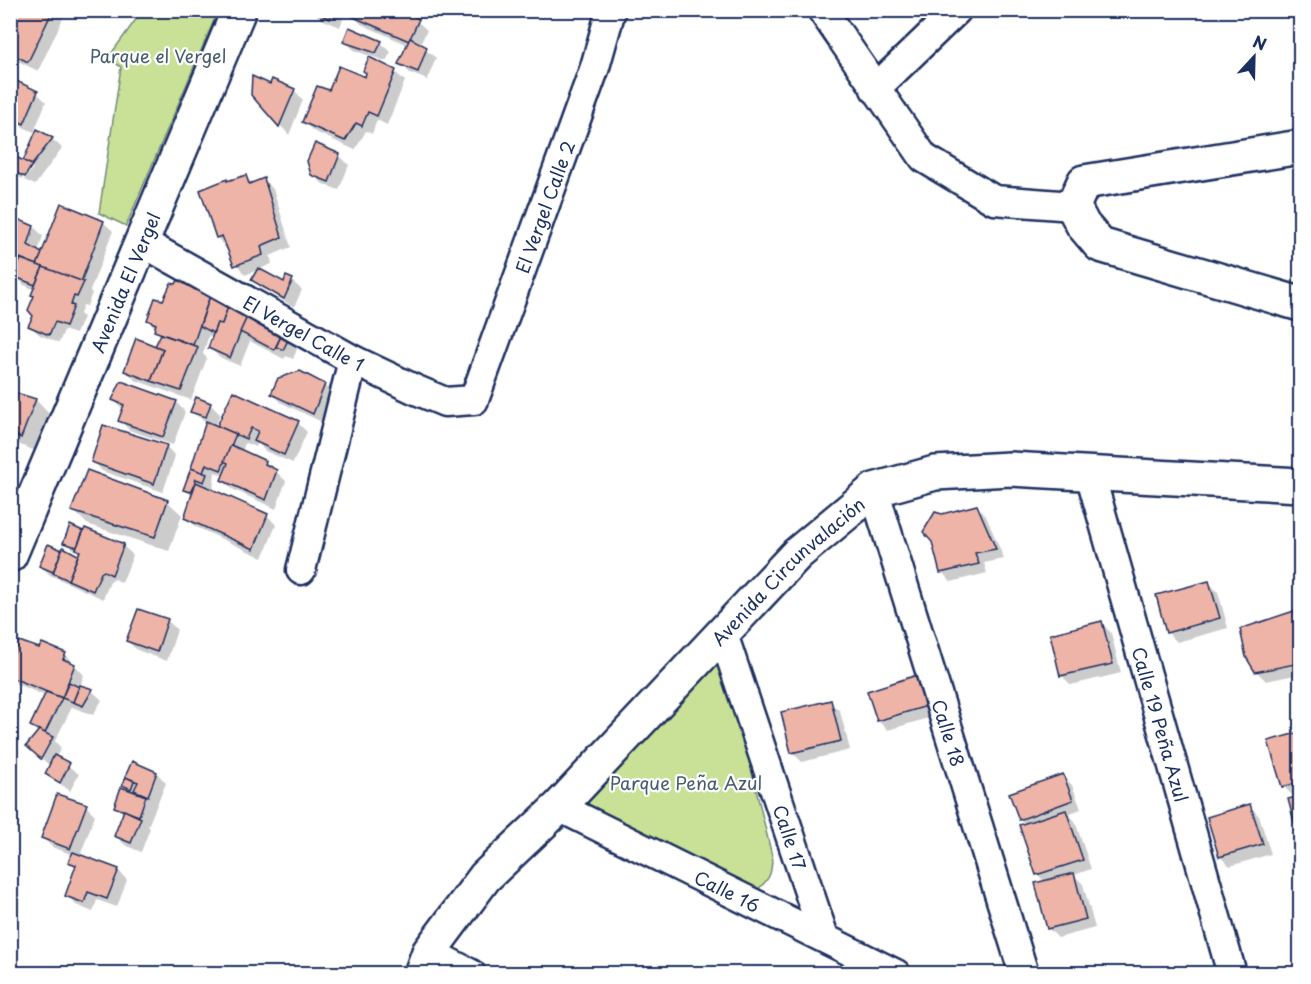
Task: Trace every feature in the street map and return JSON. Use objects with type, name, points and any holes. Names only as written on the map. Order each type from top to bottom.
[{"type":"street","name":"Avenida El Vergel","points":[[10,555],[239,10]]},
{"type":"street","name":"El Vergel Calle 2","points":[[474,400],[595,67],[611,10]]},
{"type":"street","points":[[822,10],[924,158],[994,200],[1073,206]]},
{"type":"street","points":[[875,88],[957,10]]},
{"type":"street","points":[[1073,206],[1084,182],[1300,147]]},
{"type":"street","points":[[1073,206],[1083,225],[1100,245],[1300,304]]},
{"type":"street","name":"El Vergel Calle 1","points":[[140,242],[353,360],[446,402],[474,400]]},
{"type":"street","points":[[301,570],[353,360]]},
{"type":"street","name":"Avenida Circunvalación","points":[[425,963],[485,878],[559,807],[797,554],[874,490],[935,473],[1010,469],[1300,485]]},
{"type":"street","name":"Calle 19 Peña Azul","points":[[1090,474],[1232,974]]},
{"type":"street","name":"Calle 18","points":[[874,490],[1024,974]]},
{"type":"street","name":"Calle 17","points":[[723,634],[824,937]]},
{"type":"street","name":"Calle 16","points":[[559,807],[896,974]]},
{"type":"street","points":[[425,963],[471,974]]},
{"type":"green space","name":"Parque el Vergel","points":[[142,11],[218,11],[126,226],[99,213],[121,67],[108,58]]},
{"type":"green space","name":"Parque Peña Azul","points":[[710,662],[720,663],[728,673],[772,856],[769,875],[757,890],[588,806],[587,798]]},
{"type":"building","points":[[10,10],[53,10],[28,62],[10,53]]},
{"type":"building","points":[[311,10],[333,10],[330,19]]},
{"type":"building","points":[[351,10],[403,10],[419,19],[409,41],[349,15]]},
{"type":"building","points":[[349,27],[382,41],[376,53],[343,42]]},
{"type":"building","points":[[410,38],[427,47],[418,72],[398,64]]},
{"type":"building","points":[[369,57],[396,70],[377,116],[368,112],[362,126],[356,123],[345,141],[302,122],[317,86],[329,90],[339,66],[365,77],[366,73],[363,71]]},
{"type":"building","points":[[252,76],[270,84],[272,79],[295,89],[279,127],[251,95]]},
{"type":"building","points":[[10,78],[38,91],[24,124],[10,117]]},
{"type":"building","points":[[37,129],[53,138],[32,165],[23,161]]},
{"type":"building","points":[[315,143],[340,154],[329,182],[311,175],[307,161]]},
{"type":"building","points":[[12,155],[32,165],[25,177],[10,170]]},
{"type":"building","points":[[246,175],[249,184],[264,178],[282,237],[261,246],[263,255],[234,266],[222,236],[216,238],[200,190],[227,179],[227,181]]},
{"type":"building","points":[[61,203],[104,221],[81,282],[37,265]]},
{"type":"building","points":[[15,218],[34,226],[28,245],[42,253],[37,265],[10,254],[10,235]]},
{"type":"building","points":[[21,259],[43,267],[35,285],[13,276]]},
{"type":"building","points":[[43,267],[84,282],[77,297],[74,296],[71,305],[74,306],[66,326],[55,322],[49,335],[28,326],[33,316],[28,310],[34,296],[31,295]]},
{"type":"building","points":[[258,268],[284,282],[286,276],[293,279],[284,299],[251,280]]},
{"type":"building","points":[[178,280],[210,296],[193,345],[154,331],[156,324],[147,320],[155,298],[163,300],[171,283],[176,284]]},
{"type":"building","points":[[210,296],[228,307],[222,324],[217,323],[213,333],[200,326]]},
{"type":"building","points":[[228,307],[247,317],[230,358],[208,348],[217,323],[222,324]]},
{"type":"building","points":[[247,317],[282,334],[274,350],[240,332]]},
{"type":"building","points":[[161,334],[198,347],[181,391],[151,381],[163,349],[155,346]]},
{"type":"building","points":[[282,334],[289,338],[283,350],[276,347]]},
{"type":"building","points":[[136,338],[163,349],[151,381],[124,371]]},
{"type":"building","points":[[300,371],[325,384],[313,414],[271,394],[278,378]]},
{"type":"building","points":[[121,381],[177,401],[163,437],[118,421],[124,405],[112,400]]},
{"type":"building","points":[[10,391],[36,399],[21,438],[10,433]]},
{"type":"building","points":[[233,391],[299,421],[284,455],[254,441],[258,431],[251,428],[246,439],[217,426]]},
{"type":"building","points":[[196,397],[211,403],[206,417],[190,412]]},
{"type":"building","points":[[206,421],[236,434],[221,470],[206,464],[203,473],[191,468]]},
{"type":"building","points":[[103,425],[167,445],[154,484],[91,462]]},
{"type":"building","points":[[231,445],[266,461],[265,464],[277,470],[266,500],[221,480],[228,463],[224,461]]},
{"type":"building","points":[[191,468],[207,474],[204,482],[196,479],[191,492],[183,490]]},
{"type":"building","points":[[87,470],[168,500],[155,537],[71,511]]},
{"type":"building","points":[[196,482],[268,514],[254,549],[184,518]]},
{"type":"building","points":[[977,505],[996,549],[975,553],[979,564],[940,573],[932,542],[923,532],[935,512],[942,514]]},
{"type":"building","points":[[70,525],[83,531],[77,547],[63,543]]},
{"type":"building","points":[[85,528],[124,544],[112,575],[104,571],[101,573],[93,591],[68,580],[80,551],[76,549]]},
{"type":"building","points":[[48,544],[62,550],[53,572],[39,566]]},
{"type":"building","points":[[63,547],[78,555],[68,580],[53,573]]},
{"type":"building","points":[[1209,581],[1220,618],[1166,633],[1156,595]]},
{"type":"building","points":[[138,609],[168,619],[157,652],[126,641]]},
{"type":"building","points":[[1294,611],[1300,633],[1300,663],[1255,672],[1246,657],[1240,629]]},
{"type":"building","points":[[1102,621],[1113,664],[1060,676],[1050,634]]},
{"type":"building","points":[[19,641],[39,648],[42,643],[66,653],[63,659],[75,664],[62,698],[10,677],[10,663]]},
{"type":"building","points":[[917,675],[927,706],[877,721],[867,691]]},
{"type":"building","points":[[69,682],[79,687],[73,702],[62,698]]},
{"type":"building","points":[[80,685],[93,689],[83,706],[73,702]]},
{"type":"building","points":[[46,692],[62,698],[45,733],[30,726]]},
{"type":"building","points":[[831,700],[841,741],[791,753],[781,712]]},
{"type":"building","points":[[39,730],[53,737],[41,759],[26,746]]},
{"type":"building","points":[[1300,732],[1300,782],[1282,787],[1268,741]]},
{"type":"building","points":[[54,755],[70,763],[60,783],[45,774]]},
{"type":"building","points":[[132,761],[157,772],[148,796],[134,790],[138,782],[125,777]]},
{"type":"building","points":[[1063,774],[1073,800],[1019,820],[1009,793]]},
{"type":"building","points":[[126,777],[134,781],[131,789],[122,785]]},
{"type":"building","points":[[121,787],[146,796],[139,816],[114,807]]},
{"type":"building","points":[[57,794],[87,804],[70,849],[41,838]]},
{"type":"building","points":[[1300,796],[1300,841],[1299,841],[1288,799]]},
{"type":"building","points":[[1250,804],[1263,844],[1219,857],[1207,817]]},
{"type":"building","points":[[124,810],[141,818],[131,843],[114,836]]},
{"type":"building","points":[[1066,810],[1083,860],[1036,875],[1019,825]]},
{"type":"building","points":[[73,852],[119,869],[107,899],[88,892],[84,903],[65,896],[76,865],[68,862]]},
{"type":"building","points":[[1074,873],[1086,919],[1047,929],[1035,883]]}]
